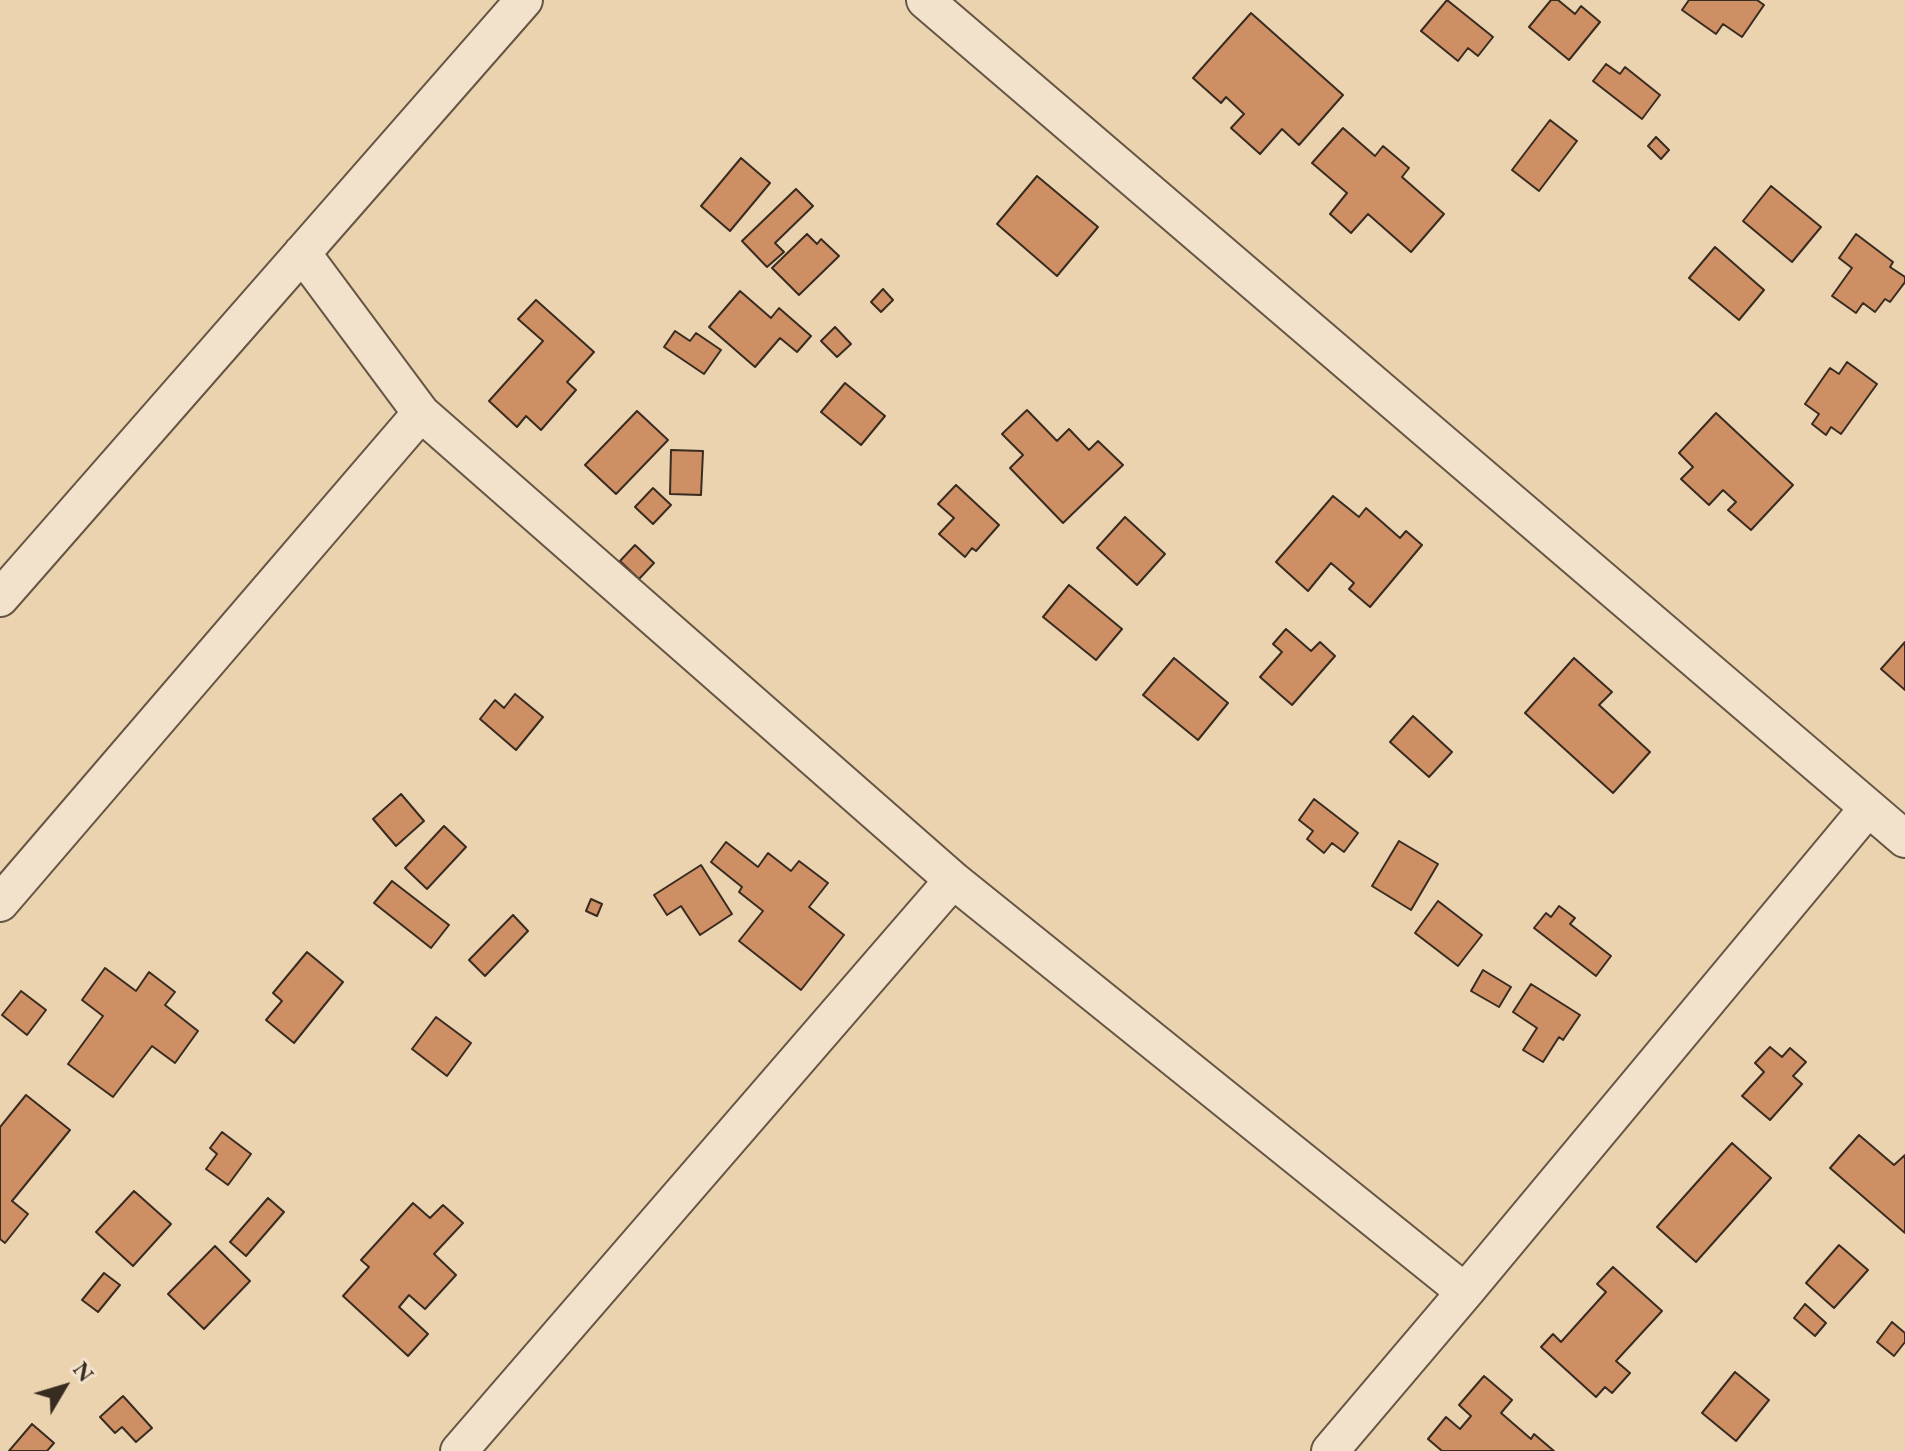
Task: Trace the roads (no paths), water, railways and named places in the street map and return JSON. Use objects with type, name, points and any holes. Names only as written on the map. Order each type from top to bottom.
[{"type":"street","points":[[0,598],[524,0]]},
{"type":"street","points":[[925,0],[1905,839]]},
{"type":"street","points":[[302,253],[421,413],[953,880],[1465,1292]]},
{"type":"street","points":[[0,903],[421,413]]},
{"type":"street","points":[[1330,1451],[1868,808]]},
{"type":"street","points":[[459,1451],[953,880]]}]
